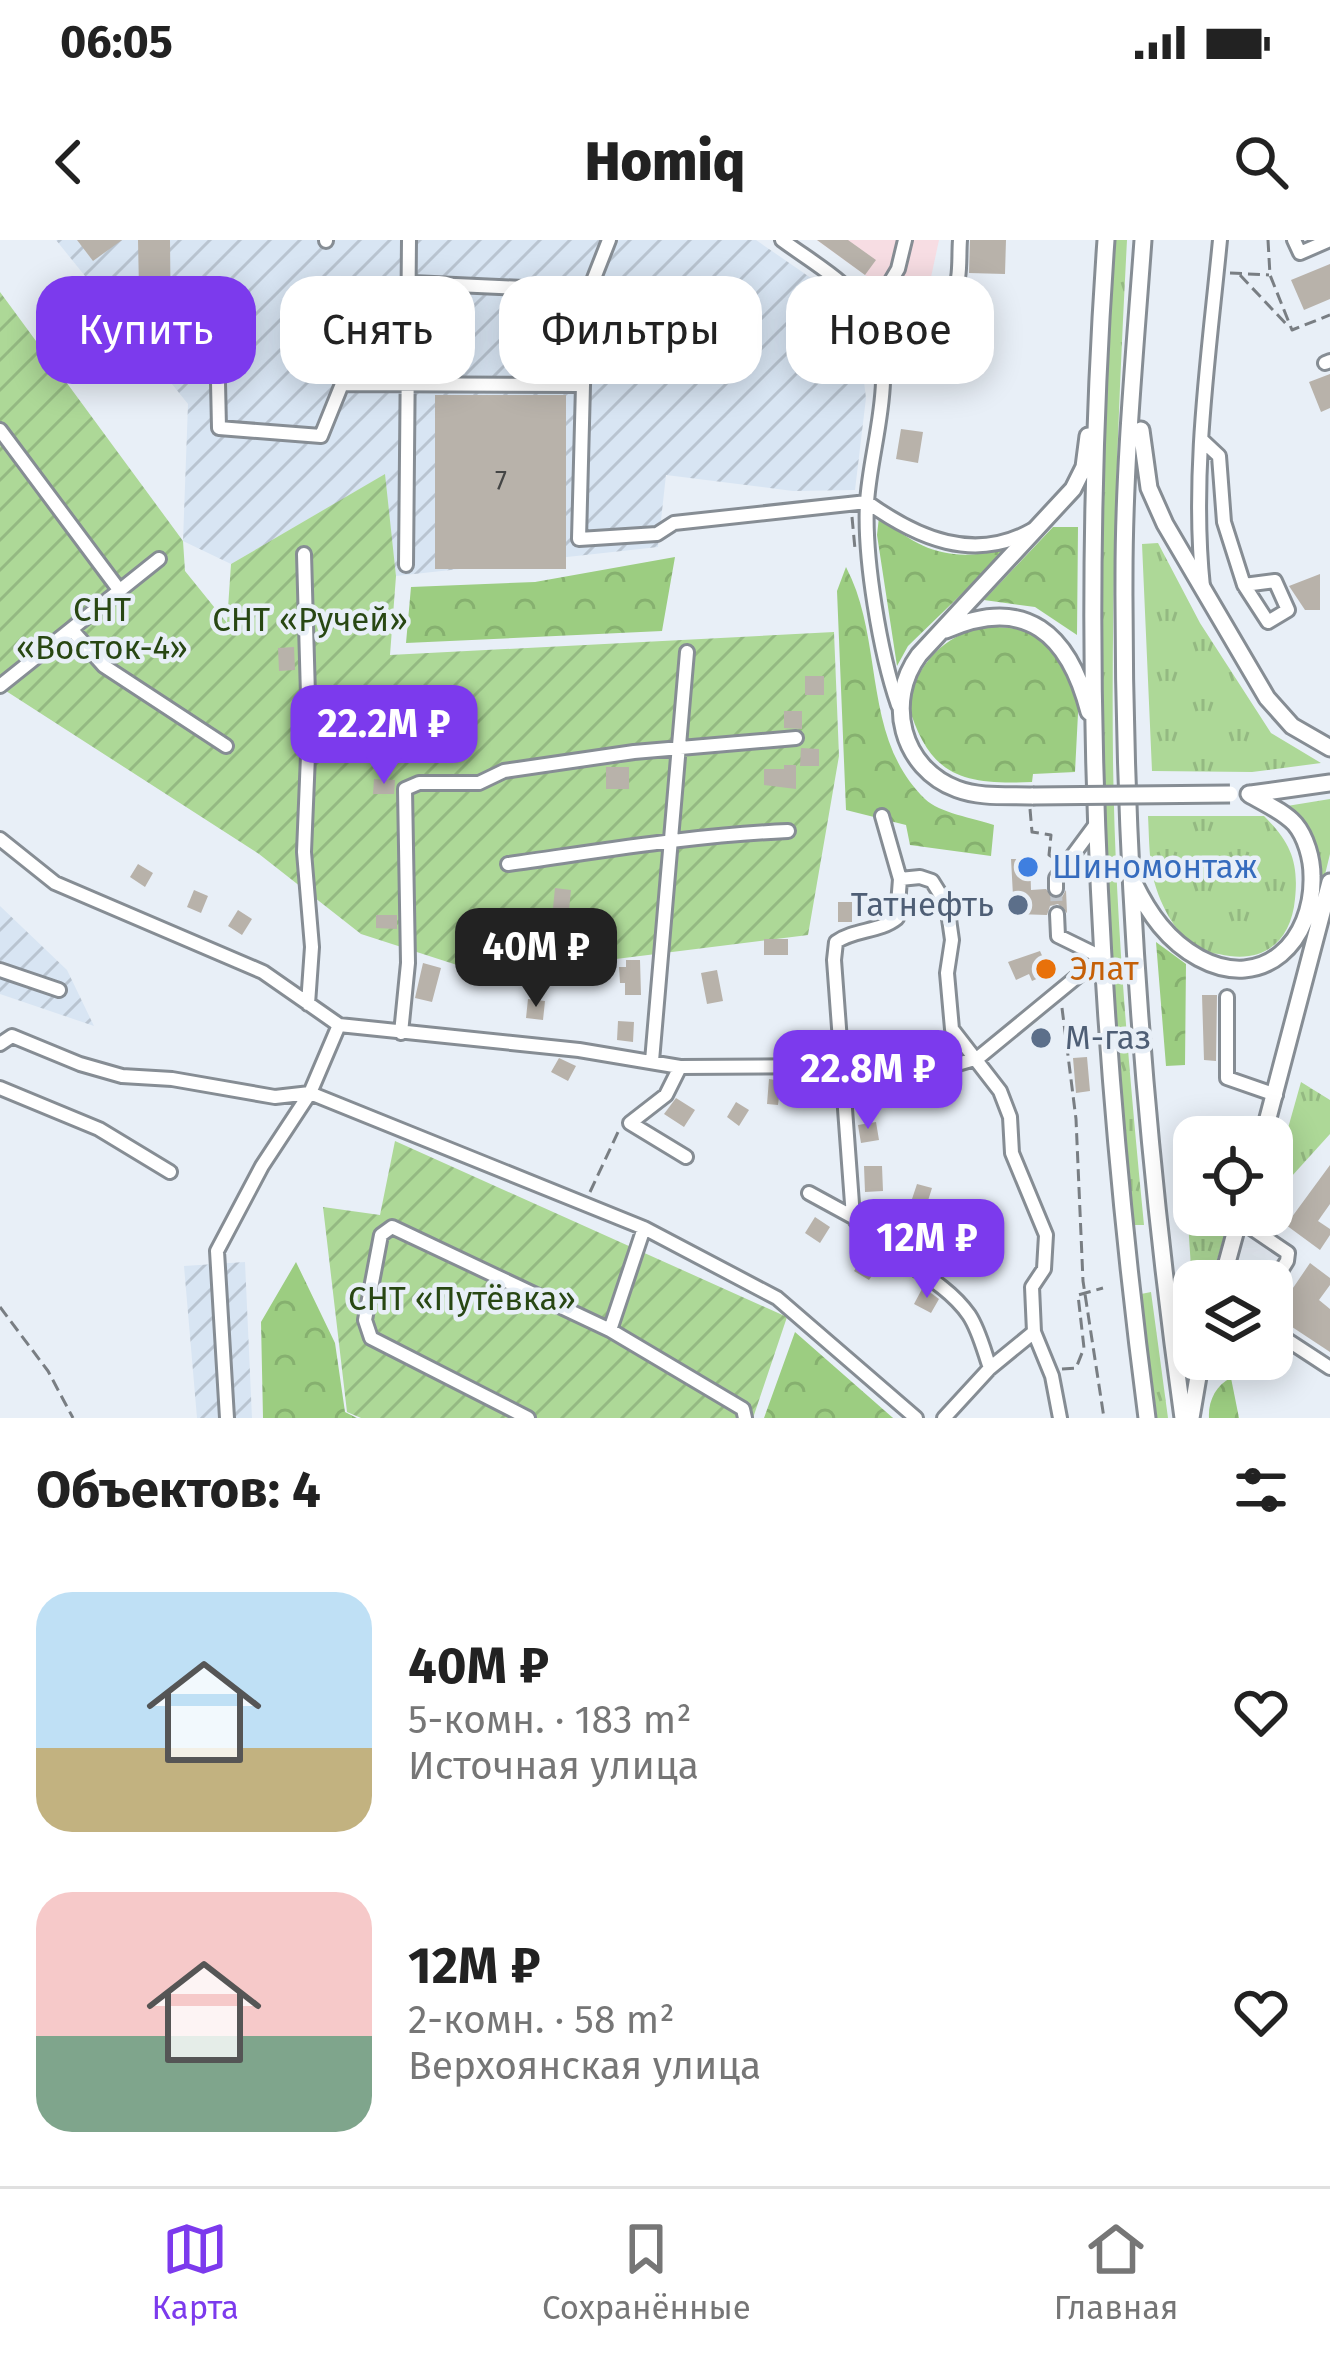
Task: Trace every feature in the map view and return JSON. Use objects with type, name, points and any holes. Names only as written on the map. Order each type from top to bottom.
[{"type":"main road","points":[[1106,240],[1084,466],[1073,489],[1044,523],[910,666],[898,705],[908,741],[936,778],[967,792],[1031,802],[1249,794],[1330,783]]},
{"type":"main road","points":[[1143,240],[1124,571],[1131,878],[1150,1147],[1187,1418]]},
{"type":"main road","points":[[1139,304],[1141,446],[1149,488],[1165,524],[1267,698],[1292,726],[1330,748]]},
{"type":"main road","points":[[1097,368],[1095,769],[1101,957],[1148,1418]]},
{"type":"main road","points":[[933,638],[964,623],[996,616],[1024,619],[1046,631],[1065,653],[1084,691],[1095,769]]},
{"type":"main road","points":[[1131,878],[1161,929],[1201,960],[1249,968],[1277,958],[1290,948],[1305,923],[1312,870],[1297,826],[1249,794]]},
{"type":"main road","points":[[1266,1116],[1330,882]]},
{"type":"main road","points":[[1187,1418],[1196,1380]]},
{"type":"street","points":[[409,240],[412,276]]},
{"type":"street","points":[[596,276],[609,240]]},
{"type":"street","points":[[782,240],[830,276]]},
{"type":"street","points":[[894,276],[905,240]]},
{"type":"street","points":[[957,276],[960,240]]},
{"type":"street","points":[[1203,589],[1203,441],[1220,240]]},
{"type":"street","points":[[1294,240],[1300,254],[1330,240]]},
{"type":"street","points":[[218,384],[219,428],[321,436],[343,384]]},
{"type":"street","points":[[406,565],[405,384],[584,385],[579,539],[657,534],[674,523],[867,502],[930,538],[966,547],[997,545],[1044,523]]},
{"type":"street","points":[[874,384],[867,540],[898,705]]},
{"type":"street","points":[[0,430],[120,590]]},
{"type":"street","points":[[1203,441],[1220,456],[1224,522],[1244,585]]},
{"type":"street","points":[[1165,524],[1185,527],[1200,514]]},
{"type":"street","points":[[304,554],[308,1004]]},
{"type":"street","points":[[0,686],[159,559]]},
{"type":"street","points":[[72,630],[104,666],[226,746]]},
{"type":"street","points":[[652,1061],[687,652]]},
{"type":"street","points":[[401,1034],[408,963],[405,789],[419,783],[479,783],[503,771],[796,738]]},
{"type":"street","points":[[853,1217],[834,960],[836,941],[897,918],[900,879],[882,816]]},
{"type":"street","points":[[1056,889],[1056,878],[1096,824]]},
{"type":"street","points":[[508,864],[672,844],[713,834],[788,831]]},
{"type":"street","points":[[0,838],[55,883],[263,971],[339,1025],[680,1067],[954,1065],[982,1055],[1101,957],[1058,936],[1057,914]]},
{"type":"street","points":[[900,879],[932,881],[947,905],[952,1029],[982,1055],[1000,1091],[1010,1117],[1012,1153],[1046,1235],[1045,1269],[1032,1286],[1034,1332],[1050,1369],[1060,1418]]},
{"type":"street","points":[[0,970],[59,990]]},
{"type":"street","points":[[1227,997],[1227,1078],[1268,1104]]},
{"type":"street","points":[[227,1418],[217,1251],[262,1166],[310,1093],[339,1025]]},
{"type":"street","points":[[0,1044],[12,1036],[122,1076],[172,1079],[275,1097],[310,1093],[584,1203],[644,1228],[777,1298],[916,1418]]},
{"type":"street","points":[[680,1067],[666,1095],[630,1123],[686,1157]]},
{"type":"street","points":[[0,1088],[99,1129],[170,1172]]},
{"type":"street","points":[[809,1193],[853,1217],[865,1234],[942,1288],[968,1315],[990,1368]]},
{"type":"street","points":[[528,1418],[371,1338],[365,1320],[382,1235],[392,1227],[610,1330],[742,1409],[745,1418]]},
{"type":"street","points":[[610,1330],[644,1228]]},
{"type":"street","points":[[1265,1236],[1288,1253],[1287,1260]]},
{"type":"street","points":[[944,1418],[990,1368],[1034,1332]]},
{"type":"street","points":[[1293,1344],[1330,1368]]},
{"type":"path","points":[[1268,240],[1270,275],[1292,330]]},
{"type":"path","points":[[1224,272],[1270,275]]},
{"type":"path","points":[[1240,275],[1292,330]]},
{"type":"path","points":[[1292,330],[1330,315]]},
{"type":"path","points":[[1031,802],[1033,832],[1051,835],[1049,855]]},
{"type":"path","points":[[1060,989],[1076,1120],[1084,1293],[1104,1418]]},
{"type":"path","points":[[584,1203],[619,1130],[630,1123]]},
{"type":"path","points":[[1050,1369],[1076,1368],[1084,1348],[1078,1295],[1103,1288]]},
{"type":"path","points":[[0,1307],[48,1371],[73,1418]]},
{"type":"shaded area","points":[[56,240],[756,240],[808,276],[786,276],[786,384],[864,384],[855,490],[793,491],[666,475],[658,547],[396,576],[384,475],[231,564],[183,541],[188,404],[172,384],[256,384],[256,276],[85,276]]},
{"type":"shaded area","points":[[817,240],[939,240],[931,276],[867,276]]},
{"type":"shaded area","points":[[0,906],[67,970],[94,1026],[0,994]]},
{"type":"shaded area","points":[[245,1262],[252,1418],[197,1418],[184,1266]]},
{"type":"green space","points":[[1115,240],[1127,240],[1114,565],[1114,818],[1144,1225],[1134,1225],[1122,1107],[1100,751],[1102,496]]},
{"type":"green space","points":[[0,292],[36,341],[36,384],[68,384],[183,541],[185,571],[227,623],[231,564],[385,474],[396,576],[390,655],[834,632],[839,756],[808,935],[488,975],[361,934],[259,854],[0,684]]},
{"type":"green space","points":[[879,517],[910,539],[939,551],[970,555],[1008,549],[908,646],[897,666],[877,535]]},
{"type":"green space","points":[[1053,527],[1078,527],[1077,635],[1035,607],[984,600]]},
{"type":"green space","points":[[1158,543],[1200,623],[1271,733],[1321,763],[1252,772],[1152,771],[1142,544]]},
{"type":"green space","points":[[675,557],[662,631],[406,643],[411,587],[535,582]]},
{"type":"green space","points":[[846,567],[866,626],[891,747],[905,774],[931,804],[994,825],[991,856],[910,845],[906,825],[846,810],[837,591]]},
{"type":"green space","points":[[985,626],[1022,629],[1057,654],[1079,694],[1075,772],[1033,774],[1032,782],[967,778],[951,771],[926,747],[908,704],[918,676],[945,644]]},
{"type":"green space","points":[[1330,799],[1330,854],[1319,899],[1314,849],[1287,806]]},
{"type":"green space","points":[[1148,816],[1264,816],[1286,844],[1296,874],[1292,914],[1281,938],[1261,953],[1235,957],[1192,944],[1175,927],[1158,894]]},
{"type":"green space","points":[[1156,942],[1186,964],[1185,1065],[1166,1066]]},
{"type":"green space","points":[[1301,1082],[1330,1100],[1330,1134],[1293,1175],[1293,1116]]},
{"type":"green space","name":"СНТ «Путёвка»","points":[[395,1141],[787,1317],[753,1418],[361,1418],[347,1412],[323,1207],[380,1215]]},
{"type":"green space","points":[[1189,1236],[1224,1236],[1217,1260],[1191,1260]]},
{"type":"green space","points":[[296,1262],[335,1343],[345,1412],[357,1418],[263,1418],[261,1322]]},
{"type":"green space","points":[[1151,1292],[1168,1418],[1157,1418],[1141,1294]]},
{"type":"green space","points":[[795,1332],[893,1418],[764,1418]]},
{"type":"green space","points":[[1231,1380],[1239,1418],[1209,1418],[1221,1385]]},
{"type":"building","points":[[77,240],[122,240],[93,261]]},
{"type":"building","points":[[138,240],[170,240],[170,276],[139,276]]},
{"type":"building","points":[[817,240],[848,240],[876,260],[865,275]]},
{"type":"building","points":[[970,240],[1006,240],[1005,274],[969,273]]},
{"type":"building","points":[[1330,264],[1330,299],[1304,310],[1291,280]]},
{"type":"building","points":[[1330,374],[1330,408],[1321,412],[1309,382]]},
{"type":"building","points":[[435,395],[566,395],[566,569],[435,569]]},
{"type":"building","points":[[901,429],[923,432],[918,463],[896,459]]},
{"type":"building","points":[[1320,574],[1320,610],[1305,610],[1289,586]]},
{"type":"building","points":[[294,647],[295,670],[279,671],[278,648]]},
{"type":"building","points":[[805,676],[824,676],[824,695],[805,695]]},
{"type":"building","points":[[784,711],[802,711],[802,729],[784,728]]},
{"type":"building","points":[[801,748],[819,749],[819,766],[800,766]]},
{"type":"building","points":[[784,765],[796,765],[796,789],[764,785],[764,769],[784,769]]},
{"type":"building","points":[[606,767],[629,767],[629,789],[606,789]]},
{"type":"building","points":[[374,779],[395,780],[394,794],[373,794]]},
{"type":"building","points":[[1011,859],[1030,859],[1031,890],[1046,889],[1055,899],[1066,890],[1067,913],[1058,904],[1050,906],[1047,915],[1014,914]]},
{"type":"building","points":[[138,864],[153,873],[145,887],[130,877]]},
{"type":"building","points":[[555,888],[571,890],[568,920],[552,918]]},
{"type":"building","points":[[194,890],[208,896],[201,913],[187,907]]},
{"type":"building","points":[[838,902],[852,902],[852,922],[838,922]]},
{"type":"building","points":[[238,910],[252,919],[242,935],[228,926]]},
{"type":"building","points":[[376,915],[397,915],[397,929],[376,928]]},
{"type":"building","points":[[764,939],[788,939],[788,955],[764,955]]},
{"type":"building","points":[[1040,951],[1050,973],[1032,981],[1029,974],[1016,980],[1008,962]]},
{"type":"building","points":[[626,960],[640,960],[641,995],[625,995],[619,967],[626,967]]},
{"type":"building","points":[[423,963],[441,968],[432,1002],[415,998]]},
{"type":"building","points":[[717,970],[723,1001],[707,1004],[701,973]]},
{"type":"building","points":[[1202,995],[1217,995],[1216,1061],[1204,1060]]},
{"type":"building","points":[[528,999],[545,1001],[543,1020],[526,1018]]},
{"type":"building","points":[[618,1021],[634,1022],[633,1042],[617,1040]]},
{"type":"building","points":[[1087,1057],[1090,1091],[1076,1093],[1073,1058]]},
{"type":"building","points":[[559,1058],[576,1066],[568,1081],[551,1072]]},
{"type":"building","points":[[904,1076],[922,1081],[918,1096],[900,1091]]},
{"type":"building","points":[[769,1079],[781,1081],[778,1105],[767,1104]]},
{"type":"building","points":[[877,1082],[880,1103],[867,1104],[864,1084]]},
{"type":"building","points":[[676,1098],[695,1110],[684,1127],[664,1114]]},
{"type":"building","points":[[736,1102],[749,1110],[739,1126],[727,1117]]},
{"type":"building","points":[[876,1122],[879,1140],[861,1143],[858,1125]]},
{"type":"building","points":[[1330,1165],[1330,1204],[1318,1221],[1330,1229],[1330,1235],[1320,1250],[1293,1230],[1293,1215]]},
{"type":"building","points":[[864,1166],[882,1166],[883,1191],[865,1192]]},
{"type":"building","points":[[917,1184],[932,1188],[926,1207],[911,1202]]},
{"type":"building","points":[[815,1217],[830,1227],[820,1243],[805,1233]]},
{"type":"building","points":[[891,1219],[906,1228],[897,1244],[883,1233]]},
{"type":"building","points":[[865,1254],[880,1264],[869,1280],[854,1271]]},
{"type":"building","points":[[1310,1263],[1330,1278],[1319,1300],[1330,1309],[1330,1352],[1293,1328],[1293,1288]]},
{"type":"building","points":[[923,1287],[939,1299],[931,1313],[914,1304]]},
{"type":"tunnel","points":[[1056,889],[1057,914]]},
{"type":"place","name":"Шиномонтаж","points":[[1028,867]]},
{"type":"place","name":"Татнефть","points":[[1018,905]]},
{"type":"place","name":"Элат","points":[[1046,969]]},
{"type":"place","name":"М-газ","points":[[1041,1038]]},
{"type":"park label","name":"СНТ «Ручей»","points":[[310,620]]},
{"type":"park label","name":"СНТ «Восток-4»","points":[[102,629]]}]
